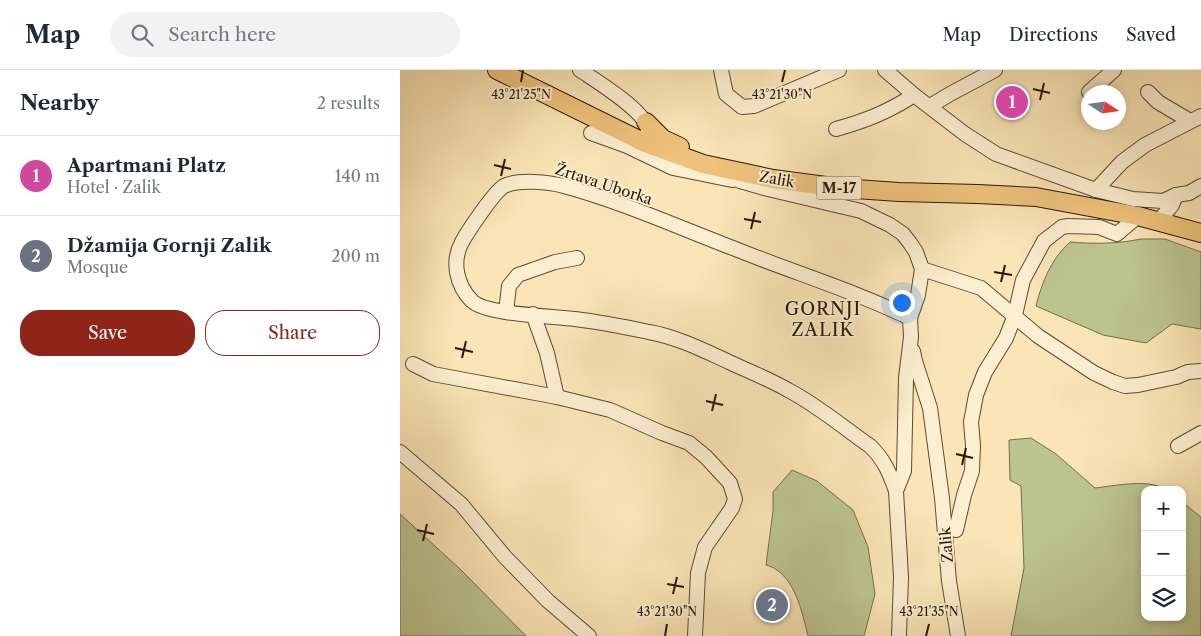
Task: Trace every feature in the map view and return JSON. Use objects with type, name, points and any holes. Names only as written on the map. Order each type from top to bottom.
[{"type":"main road","name":"Zalik","points":[[497,70],[645,143],[702,164],[745,177],[841,188],[899,192],[1036,197],[1138,216],[1201,233]]},
{"type":"main road","points":[[646,122],[663,139],[677,146],[706,157],[740,166],[745,177]]},
{"type":"street","points":[[580,70],[638,112],[646,122],[648,130],[645,143]]},
{"type":"street","points":[[721,70],[726,94],[742,107],[754,106],[839,70]]},
{"type":"street","points":[[885,70],[970,138],[996,154],[1096,190],[1124,198],[1163,201],[1201,186]]},
{"type":"street","points":[[930,106],[995,70]]},
{"type":"street","points":[[1097,85],[1114,70]]},
{"type":"street","points":[[1148,92],[1158,102],[1196,118]]},
{"type":"street","points":[[836,129],[865,121],[894,108],[914,95]]},
{"type":"street","points":[[1096,190],[1122,162],[1137,150],[1196,118]]},
{"type":"street","points":[[591,133],[627,146],[681,171],[745,177],[791,195],[861,211],[890,225],[903,234],[910,242],[922,269],[918,295],[910,318]]},
{"type":"street","name":"Žrtava Uborka","points":[[896,491],[887,466],[870,446],[788,390],[708,352],[650,332],[576,319],[506,312],[486,308],[474,303],[460,286],[457,276],[458,251],[463,240],[488,204],[504,186],[543,182],[564,186],[673,224],[811,279],[877,302],[910,318]]},
{"type":"street","points":[[1159,221],[1172,205],[1176,195]]},
{"type":"street","name":"Zalik","points":[[956,530],[972,470],[971,422],[976,395],[986,372],[1006,338],[1015,315],[1024,280],[1044,241],[1062,227],[1068,226],[1098,226],[1117,234],[1138,216]]},
{"type":"street","points":[[506,312],[509,286],[518,275],[556,262],[577,258]]},
{"type":"street","points":[[922,269],[981,288],[1038,336],[1094,373],[1124,386],[1138,385],[1188,372],[1201,371]]},
{"type":"street","points":[[533,314],[547,353],[557,397]]},
{"type":"street","name":"Zalik","points":[[910,318],[915,361],[930,408],[942,498],[949,581],[958,636]]},
{"type":"street","name":"Zalik","points":[[899,636],[902,576],[896,491],[904,470],[906,378],[911,337]]},
{"type":"street","points":[[414,364],[433,374],[557,397],[610,410],[689,443],[706,457],[730,483],[735,500],[732,508],[705,547],[698,572],[695,636]]},
{"type":"street","points":[[1178,446],[1201,433]]},
{"type":"street","points":[[400,452],[461,504],[505,557],[548,602],[589,636]]},
{"type":"green space","points":[[1141,239],[1165,239],[1201,252],[1201,329],[1172,324],[1146,343],[1103,335],[1036,306],[1041,288],[1052,263],[1070,242],[1106,243]]},
{"type":"green space","points":[[1031,438],[1056,454],[1095,488],[1142,484],[1159,486],[1141,486],[1141,621],[1186,621],[1186,505],[1201,517],[1201,636],[1011,636],[1024,568],[1021,486],[1010,480],[1009,440]]},
{"type":"green space","points":[[792,470],[817,481],[853,510],[868,547],[875,594],[864,636],[808,636],[794,591],[784,576],[766,565],[773,511],[773,492]]},
{"type":"green space","points":[[400,514],[461,570],[526,636],[400,636]]},
{"type":"place","name":"Apartmani Platz","points":[[1012,102]]},
{"type":"place","name":"Džamija Gornji Zalik","points":[[772,605]]},
{"type":"district","name":"GORNJI ZALIK","points":[[823,319]]}]
